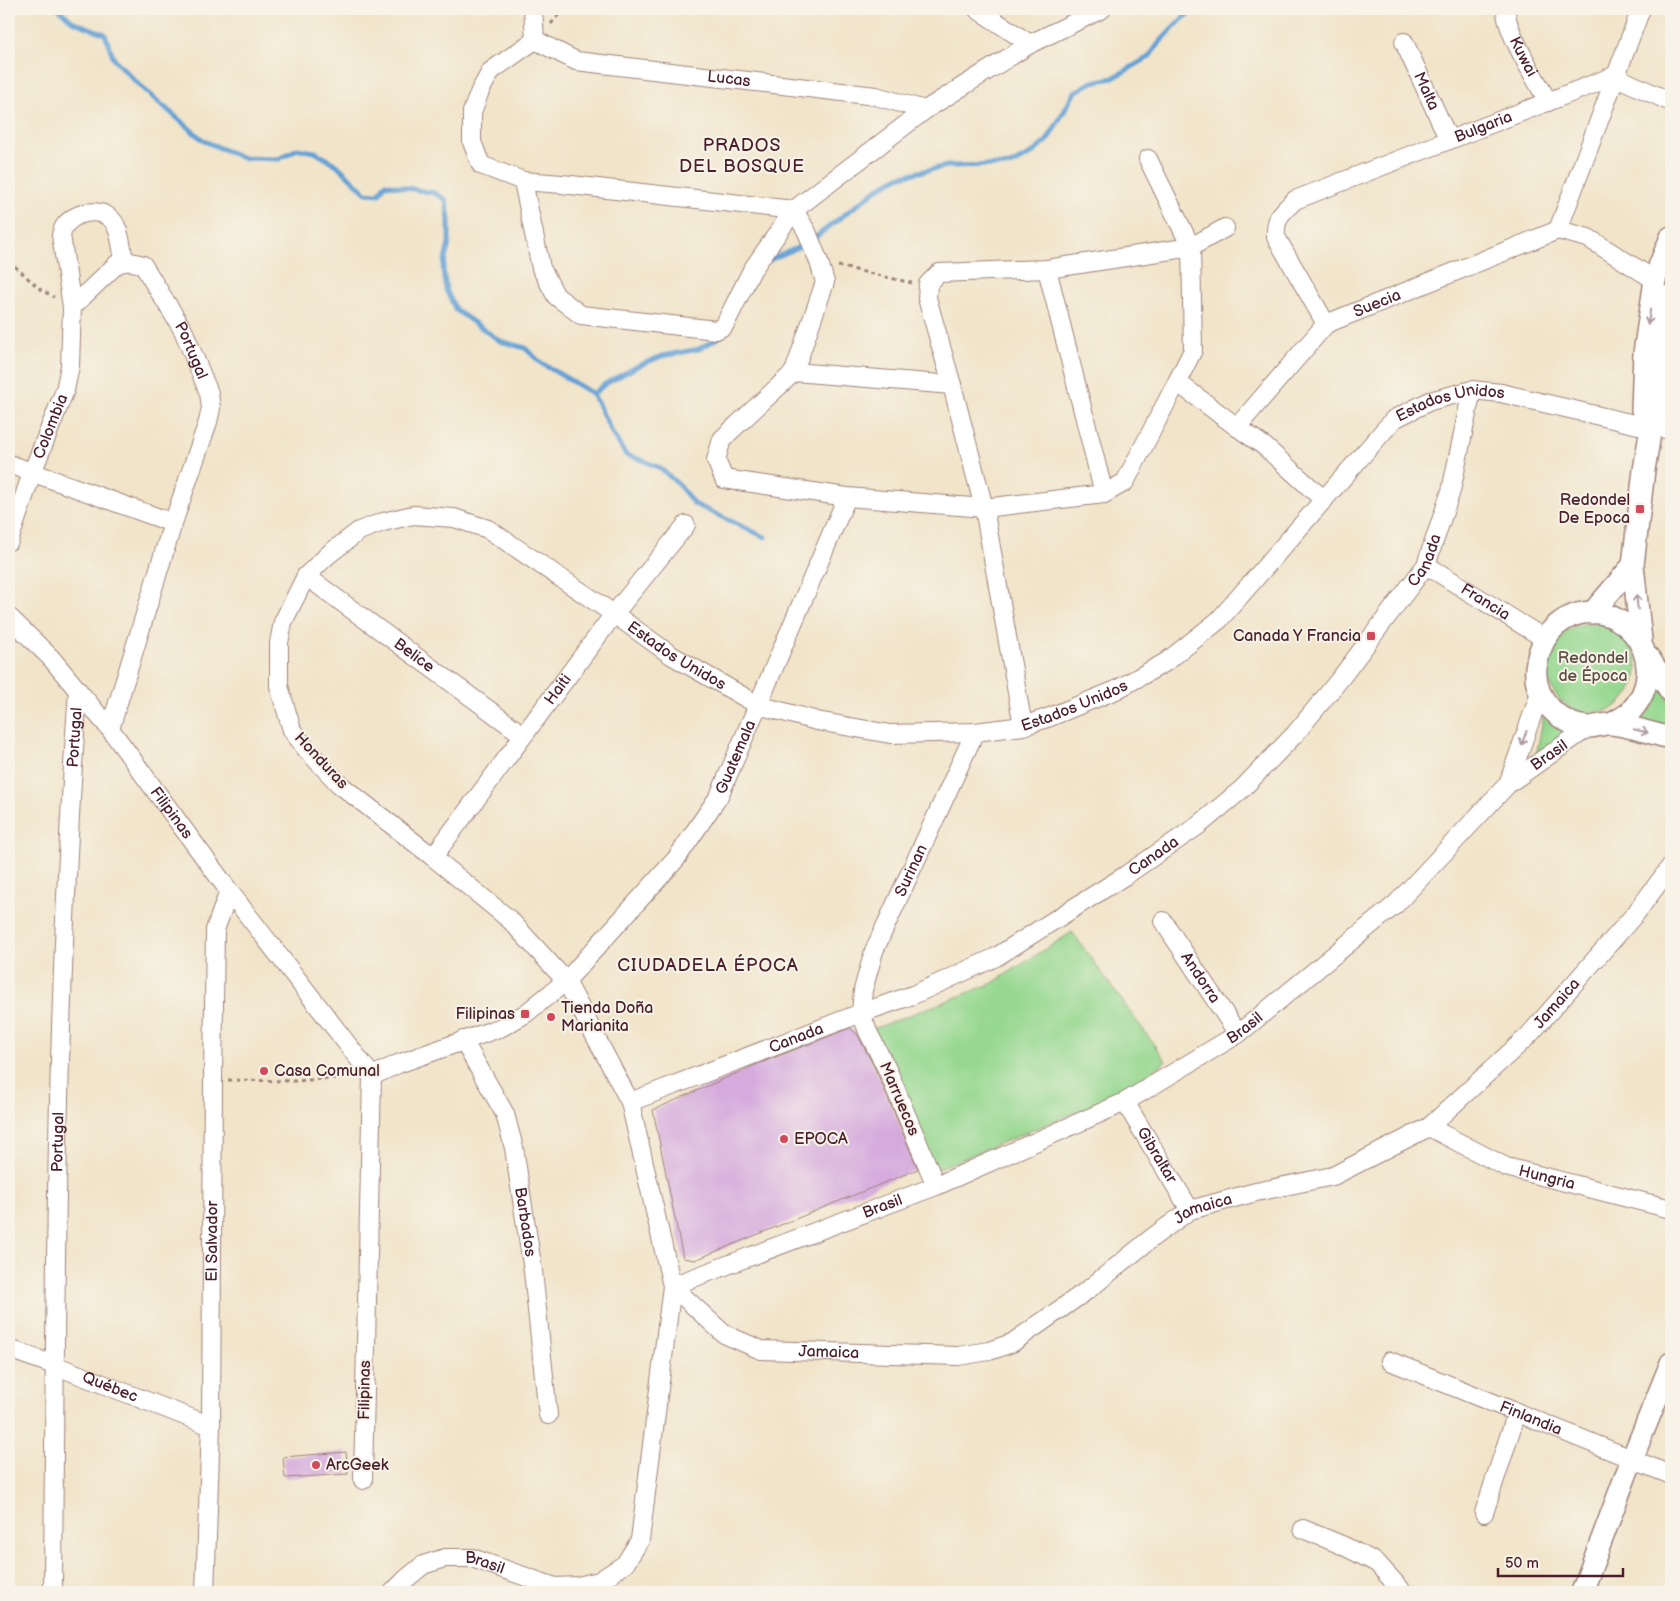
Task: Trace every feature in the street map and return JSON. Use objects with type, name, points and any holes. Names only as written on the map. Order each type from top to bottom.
[{"type":"main road","points":[[1661,429],[1642,410],[1644,353],[1655,280],[1671,237]]},
{"type":"main road","points":[[1671,295],[1666,322],[1657,412],[1661,429],[1644,470],[1633,565],[1645,649],[1649,679],[1642,698],[1629,714],[1611,724],[1590,727],[1574,724],[1560,717],[1548,706],[1540,693],[1535,674],[1537,656],[1545,638],[1557,625],[1574,616],[1592,613],[1611,616],[1628,625],[1645,649],[1671,692]]},
{"type":"main road","points":[[1592,613],[1633,565]]},
{"type":"main road","points":[[1611,724],[1671,738]]},
{"type":"main road","points":[[1582,1592],[1632,1459],[1671,1363]]},
{"type":"street","points":[[532,9],[535,40],[490,71],[472,112],[472,142],[481,165],[523,181],[794,210]]},
{"type":"street","points":[[977,9],[1030,44]]},
{"type":"street","points":[[523,181],[541,268],[556,296],[581,315],[716,330],[724,326],[752,270],[794,210],[925,110],[1030,44],[1102,9]]},
{"type":"street","name":"Kuwai","points":[[1506,9],[1505,14],[1510,30],[1548,102]]},
{"type":"street","points":[[1640,9],[1558,230],[1588,238],[1655,280]]},
{"type":"street","name":"Lucas","points":[[535,40],[576,61],[876,96],[925,110]]},
{"type":"street","name":"Malta","points":[[1404,42],[1449,140]]},
{"type":"street","points":[[1614,76],[1671,102]]},
{"type":"street","name":"Bulgaria","points":[[1326,324],[1276,237],[1275,225],[1282,212],[1295,200],[1614,76]]},
{"type":"street","points":[[794,210],[807,232],[820,262],[825,282],[794,372],[722,439],[716,460],[724,479],[847,497],[984,508],[1104,494],[1125,482],[1193,350],[1191,247],[1148,159]]},
{"type":"street","name":"Colombia","points":[[9,541],[32,473],[65,390],[70,366],[72,307],[61,235],[64,225],[77,215],[96,212],[110,217],[116,226],[124,261]]},
{"type":"street","points":[[1024,726],[984,508],[927,298],[928,284],[939,273],[1047,269],[1191,247],[1226,228]]},
{"type":"street","name":"Suecia","points":[[1236,427],[1326,324],[1558,230]]},
{"type":"street","points":[[72,307],[117,264],[124,261]]},
{"type":"street","name":"Portugal","points":[[110,729],[173,522],[208,422],[210,408],[209,393],[183,330],[144,265],[124,261]]},
{"type":"street","points":[[1047,269],[1104,494]]},
{"type":"street","points":[[794,372],[952,385]]},
{"type":"street","points":[[1177,382],[1264,446],[1324,500]]},
{"type":"street","name":"Estados Unidos","points":[[413,515],[454,518],[488,529],[671,655],[758,705],[817,720],[890,734],[975,732],[1024,726],[1050,717],[1116,690],[1166,662],[1219,620],[1394,419],[1430,401],[1472,390],[1501,392],[1661,429]]},
{"type":"street","name":"Canada","points":[[630,1102],[861,1013],[913,996],[996,957],[1126,875],[1199,825],[1242,789],[1295,734],[1340,679],[1426,565],[1451,491],[1472,390]]},
{"type":"street","points":[[9,464],[173,522]]},
{"type":"street","name":"Guatemala","points":[[372,1076],[398,1064],[502,1027],[525,1014],[566,981],[676,859],[719,796],[847,497]]},
{"type":"street","name":"Honduras","points":[[413,515],[383,522],[358,531],[329,554],[306,576],[283,622],[279,643],[280,686],[292,730],[306,749],[340,784],[510,920],[566,981],[630,1102],[672,1286]]},
{"type":"street","name":"Haiti","points":[[433,857],[614,614],[686,526]]},
{"type":"street","name":"Francia","points":[[1426,565],[1545,638]]},
{"type":"street","name":"Belice","points":[[306,576],[523,735]]},
{"type":"street","name":"Filipinas","points":[[9,617],[50,658],[110,729],[229,891],[372,1076],[363,1480]]},
{"type":"street","name":"Portugal","points":[[52,1592],[57,1123],[70,803],[78,691]]},
{"type":"street","name":"Brasil","points":[[1508,784],[1540,693]]},
{"type":"street","name":"Brasil","points":[[393,1592],[423,1565],[445,1558],[472,1558],[555,1587],[578,1586],[599,1581],[625,1564],[640,1540],[672,1286],[936,1186],[1125,1102],[1238,1034],[1396,904],[1508,784],[1590,727]]},
{"type":"street","name":"Surinan","points":[[861,1013],[863,990],[874,951],[975,732]]},
{"type":"street","name":"Jamaica","points":[[672,1286],[724,1334],[761,1350],[958,1356],[1012,1343],[1089,1289],[1153,1237],[1190,1210],[1256,1192],[1333,1176],[1429,1127],[1529,1035],[1636,913],[1671,866]]},
{"type":"street","name":"El Salvador","points":[[205,1592],[211,1426],[215,930],[229,891]]},
{"type":"street","name":"Andorra","points":[[1163,921],[1238,1034]]},
{"type":"street","name":"Marruecos","points":[[861,1013],[868,1032],[888,1071],[936,1186]]},
{"type":"street","name":"Barbados","points":[[463,1040],[505,1114],[514,1148],[534,1271],[548,1415]]},
{"type":"street","name":"Gibraltar","points":[[1125,1102],[1190,1210]]},
{"type":"street","name":"Hungria","points":[[1429,1127],[1506,1167],[1671,1209]]},
{"type":"street","name":"Québec","points":[[9,1349],[211,1426]]},
{"type":"street","name":"Finlandia","points":[[1390,1361],[1671,1475]]},
{"type":"street","points":[[1484,1513],[1517,1412]]},
{"type":"street","points":[[1303,1529],[1344,1546],[1377,1563],[1403,1592]]},
{"type":"path","points":[[9,261],[41,290],[72,307]]},
{"type":"path","points":[[820,262],[912,283],[928,284]]},
{"type":"path","points":[[213,1079],[295,1081],[372,1076]]},
{"type":"green space","name":"Redondel de Época","points":[[1592,623],[1609,626],[1624,636],[1634,651],[1637,668],[1634,685],[1624,700],[1609,710],[1592,713],[1575,710],[1560,700],[1550,685],[1547,668],[1550,651],[1560,636],[1575,626]]},
{"type":"green space","points":[[1660,685],[1671,705],[1671,728],[1634,722],[1652,708]]},
{"type":"green space","points":[[1544,714],[1557,726],[1574,732],[1536,756]]},
{"type":"green space","points":[[1072,932],[1166,1061],[1118,1095],[935,1170],[873,1029],[991,984]]},
{"type":"building","name":"EPOCA","points":[[850,1028],[858,1035],[878,1075],[918,1169],[695,1260],[683,1258],[653,1110],[753,1066]]},
{"type":"building","name":"ArcGeek","points":[[346,1452],[348,1474],[285,1478],[283,1457]]},
{"type":"waterway","points":[[59,9],[72,21],[105,34],[114,59],[141,87],[204,141],[243,158],[279,159],[297,149],[315,152],[337,165],[366,193],[379,194],[385,184],[434,193],[446,200],[449,220],[449,243],[443,269],[446,290],[456,310],[500,341],[525,348],[541,363],[593,394],[605,384],[638,366],[662,356],[699,349],[721,336]]},
{"type":"waterway","points":[[765,262],[808,243],[880,187],[901,176],[947,166],[1010,165],[1031,154],[1047,141],[1075,92],[1092,82],[1113,78],[1149,57],[1159,43],[1184,17],[1197,9]]},
{"type":"waterway","points":[[593,394],[612,433],[626,455],[660,468],[679,485],[694,504],[765,537]]},
{"type":"place","name":"Redondel De Epoca","points":[[1640,509]]},
{"type":"place","name":"Canada Y Francia","points":[[1371,636]]},
{"type":"place","name":"Filipinas","points":[[525,1014]]},
{"type":"place","name":"Tienda Doña Marianita","points":[[551,1017]]},
{"type":"place","name":"Casa Comunal","points":[[264,1071]]},
{"type":"place","name":"EPOCA","points":[[784,1139]]},
{"type":"place","name":"ArcGeek","points":[[316,1465]]},
{"type":"district","name":"PRADOS DEL BOSQUE","points":[[742,155]]},
{"type":"district","name":"CIUDADELA ÉPOCA","points":[[708,965]]}]
